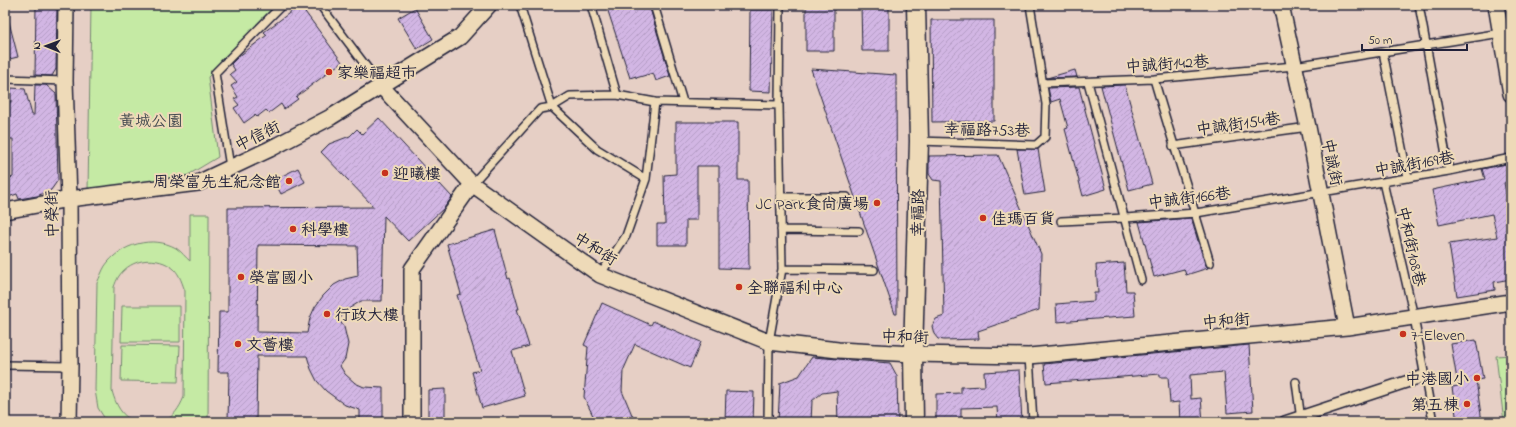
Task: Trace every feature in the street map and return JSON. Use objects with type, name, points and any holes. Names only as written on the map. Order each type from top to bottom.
[{"type":"street","name":"中榮街","points":[[66,5],[65,81],[69,199],[69,422]]},
{"type":"street","name":"中信街","points":[[5,211],[69,199],[198,183],[230,167],[270,150],[381,86],[460,37],[489,5]]},
{"type":"street","name":"幸福路","points":[[914,422],[913,354],[919,141],[916,5]]},
{"type":"street","name":"中誠街","points":[[1281,5],[1308,127],[1347,327]]},
{"type":"street","points":[[1496,5],[1511,94]]},
{"type":"street","name":"中和街","points":[[381,86],[472,184],[600,275],[769,342],[838,350],[913,354],[1029,356],[1347,327],[1511,302]]},
{"type":"street","points":[[412,422],[412,269],[472,184]]},
{"type":"street","points":[[1286,422],[1301,419],[1424,376]]},
{"type":"lane","points":[[230,167],[215,73],[282,5]]},
{"type":"lane","points":[[320,5],[381,86]]},
{"type":"lane","points":[[520,5],[552,107],[597,149],[646,180]]},
{"type":"lane","points":[[591,5],[617,95]]},
{"type":"lane","points":[[654,5],[683,102]]},
{"type":"lane","points":[[768,422],[769,342],[782,269],[779,105],[780,5]]},
{"type":"lane","points":[[1030,5],[1042,83]]},
{"type":"lane","points":[[1419,5],[1449,171]]},
{"type":"lane","name":"中誠街142巷","points":[[1042,83],[1154,79],[1294,66],[1501,32]]},
{"type":"lane","points":[[1383,52],[1408,178]]},
{"type":"lane","points":[[5,79],[65,81]]},
{"type":"lane","points":[[1154,79],[1173,146],[1196,213],[1210,263]]},
{"type":"lane","points":[[1088,82],[1141,280]]},
{"type":"lane","name":"幸福路753巷","points":[[919,141],[1036,145],[1045,137],[1046,104],[1042,83]]},
{"type":"lane","points":[[472,184],[540,109],[552,107],[570,96],[617,95],[655,102],[779,105]]},
{"type":"lane","points":[[600,275],[626,236],[646,180],[655,102]]},
{"type":"lane","name":"中誠街154巷","points":[[1173,146],[1308,127]]},
{"type":"lane","name":"中誠街169巷","points":[[1320,192],[1449,171],[1511,158]]},
{"type":"lane","name":"中和街108巷","points":[[1383,182],[1414,317],[1433,422]]},
{"type":"lane","name":"中誠街166巷","points":[[1060,220],[1125,218],[1196,213],[1320,192]]},
{"type":"lane","points":[[780,197],[847,197]]},
{"type":"lane","points":[[781,230],[859,231]]},
{"type":"lane","points":[[782,269],[874,270]]},
{"type":"lane","points":[[1029,356],[1033,422]]},
{"type":"lane","points":[[5,365],[70,366]]},
{"type":"lane","points":[[1296,382],[1301,419]]},
{"type":"green space","name":"黃城公園","points":[[91,5],[275,5],[208,77],[218,157],[183,178],[88,192]]},
{"type":"green space","points":[[190,214],[209,214],[208,422],[163,422],[176,412],[184,397],[185,291],[179,276],[174,269],[160,262],[145,260],[130,265],[124,270],[119,276],[114,287],[112,391],[115,401],[120,409],[129,419],[134,422],[107,422],[98,408],[95,390],[97,283],[105,266],[111,258],[128,247],[138,244],[157,242],[167,244],[176,248],[190,261]]},
{"type":"green space","points":[[122,306],[180,306],[180,342],[121,342]]},
{"type":"green space","points":[[122,345],[180,346],[178,382],[121,381]]},
{"type":"green space","points":[[1511,355],[1511,422],[1504,422],[1496,356]]},
{"type":"building","points":[[36,5],[57,5],[56,69],[52,76],[35,75]]},
{"type":"building","points":[[300,5],[342,62],[296,97],[298,99],[284,109],[281,104],[269,113],[266,110],[257,117],[255,115],[244,123],[234,108],[239,105],[234,99],[238,97],[231,86],[237,82],[230,74],[235,70],[231,64],[267,35],[264,32]]},
{"type":"building","points":[[606,5],[649,5],[670,76],[656,81],[653,73],[636,78],[636,76],[630,78]]},
{"type":"building","points":[[806,5],[834,5],[834,51],[806,51]]},
{"type":"building","points":[[861,5],[889,5],[889,51],[862,51]]},
{"type":"building","points":[[415,8],[433,39],[417,49],[398,18]]},
{"type":"building","points":[[750,10],[773,10],[771,92],[749,91]]},
{"type":"building","points":[[931,20],[994,20],[994,121],[932,122]]},
{"type":"building","points":[[9,22],[18,57],[5,60],[5,23]]},
{"type":"building","name":"JC Park食尚廣場","points":[[811,69],[896,75],[897,314],[895,314]]},
{"type":"building","points":[[1075,70],[1077,77],[1047,78]]},
{"type":"building","points":[[35,85],[46,85],[56,94],[58,180],[51,190],[37,196],[19,199],[17,194],[8,197],[5,187],[5,180],[13,177],[13,139],[5,139],[5,102],[11,102],[11,88],[25,89],[32,115],[34,115]]},
{"type":"building","points":[[1125,85],[1152,184],[1129,190],[1101,86]]},
{"type":"building","points":[[1079,87],[1106,189],[1083,196],[1065,129],[1068,128],[1060,99],[1051,102],[1048,88]]},
{"type":"building","points":[[379,118],[452,197],[444,208],[408,241],[384,216],[382,301],[361,301],[345,311],[339,320],[344,327],[348,344],[345,359],[340,366],[345,374],[355,383],[364,387],[383,388],[383,422],[360,422],[360,410],[345,405],[326,391],[317,381],[307,356],[257,356],[256,422],[228,422],[229,372],[218,372],[219,312],[228,312],[228,208],[374,207],[321,152],[329,144],[350,136],[357,129],[362,134]],"holes":[[[258,245],[357,246],[358,276],[345,279],[334,285],[323,296],[315,307],[310,318],[307,333],[257,332]]]},
{"type":"building","points":[[676,122],[738,122],[738,180],[748,180],[749,269],[719,268],[719,166],[697,166],[697,220],[686,220],[686,245],[657,245],[657,224],[665,224],[664,175],[676,174]]},
{"type":"building","points":[[1017,149],[1038,149],[1045,192],[1025,195]]},
{"type":"building","name":"佳瑪百貨","points":[[998,155],[1041,254],[1039,310],[978,331],[979,339],[938,339],[934,334],[932,326],[936,319],[944,316],[941,181],[933,180],[929,174],[929,156]]},
{"type":"building","points":[[1511,163],[1511,181],[1504,183],[1511,216],[1511,279],[1494,282],[1495,290],[1457,296],[1449,244],[1497,237],[1492,214],[1439,225],[1432,190],[1485,179],[1482,169]]},
{"type":"building","name":"周榮富先生紀念館","points":[[298,168],[305,182],[281,194],[274,180]]},
{"type":"building","points":[[1191,218],[1205,264],[1208,268],[1186,275],[1184,269],[1154,277],[1139,222]]},
{"type":"building","points":[[495,230],[508,279],[510,278],[519,309],[517,309],[529,346],[512,351],[525,396],[482,408],[472,372],[480,370],[457,295],[461,294],[447,244]]},
{"type":"building","points":[[1124,263],[1126,291],[1133,291],[1135,316],[1057,322],[1056,304],[1094,301],[1094,293],[1098,293],[1096,265]]},
{"type":"building","points":[[602,303],[651,325],[653,321],[701,342],[690,368],[635,344],[623,371],[622,391],[635,422],[596,422],[584,397],[588,347],[584,345]]},
{"type":"building","points":[[1476,340],[1483,379],[1476,380],[1482,422],[1457,422],[1452,387],[1458,386],[1451,344]]},
{"type":"building","points":[[1249,345],[1253,411],[1227,413],[1224,372],[1190,375],[1191,399],[1201,398],[1203,422],[1180,422],[1179,402],[1170,403],[1168,377],[1160,377],[1160,374],[1046,383],[1044,364]]},
{"type":"building","points":[[812,357],[890,363],[897,376],[898,422],[838,422],[837,391],[822,393],[812,401],[811,422],[778,422],[780,383],[799,376]]},
{"type":"building","points":[[1019,370],[1022,422],[998,422],[997,407],[961,408],[961,422],[936,422],[936,394],[961,393],[961,387],[985,386],[984,372]]},
{"type":"building","points":[[445,389],[445,422],[428,422],[428,390]]},
{"type":"building","points":[[726,391],[754,392],[753,422],[725,422]]},
{"type":"place","name":"家樂福超市","points":[[329,72]]},
{"type":"place","name":"迎曦樓","points":[[385,173]]},
{"type":"place","name":"周榮富先生紀念館","points":[[289,181]]},
{"type":"place","name":"JC Park食尚廣場","points":[[877,203]]},
{"type":"place","name":"佳瑪百貨","points":[[983,218]]},
{"type":"place","name":"科學樓","points":[[293,229]]},
{"type":"place","name":"榮富國小","points":[[241,277]]},
{"type":"place","name":"全聯福利中心","points":[[739,287]]},
{"type":"place","name":"行政大樓","points":[[327,314]]},
{"type":"place","name":"7-Eleven","points":[[1403,334]]},
{"type":"place","name":"文薈樓","points":[[238,344]]},
{"type":"place","name":"中港國小","points":[[1477,378]]},
{"type":"place","name":"第五棟","points":[[1467,404]]}]
